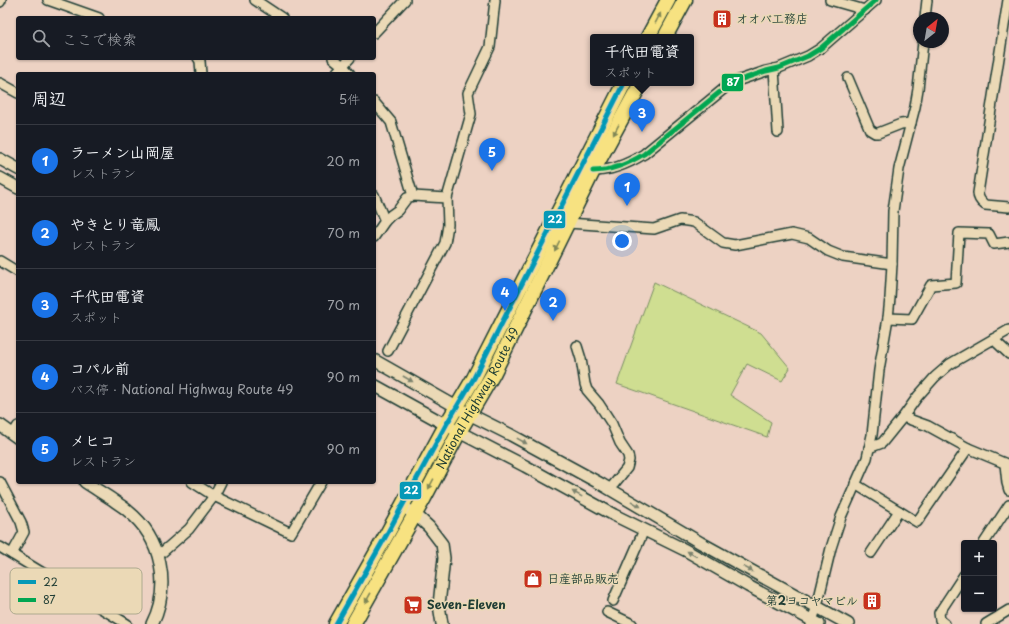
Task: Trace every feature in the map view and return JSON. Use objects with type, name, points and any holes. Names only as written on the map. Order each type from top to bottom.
[{"type":"highway","points":[[650,34],[668,0]]},
{"type":"highway","points":[[667,34],[685,0]]},
{"type":"highway","name":"National Highway Route 49","points":[[336,624],[456,406],[478,371],[622,86]]},
{"type":"highway","name":"National Highway Route 49","points":[[353,624],[469,414],[493,374],[593,171],[639,86]]},
{"type":"street","points":[[48,0],[93,16]]},
{"type":"street","points":[[255,0],[279,16]]},
{"type":"street","points":[[376,31],[405,0]]},
{"type":"street","points":[[388,351],[445,243],[448,224],[447,198],[471,114],[468,93],[490,47],[495,0]]},
{"type":"street","points":[[830,0],[865,10]]},
{"type":"street","points":[[593,171],[603,171],[616,168],[644,154],[731,83],[779,68],[808,56],[821,48],[876,0]]},
{"type":"street","points":[[926,12],[927,0]]},
{"type":"street","points":[[1008,0],[978,196],[985,205],[1009,207]]},
{"type":"street","points":[[376,386],[614,515],[685,550],[814,623],[817,606],[841,517],[867,458],[869,448],[874,421],[879,370],[888,318],[892,264],[893,211],[899,169],[915,107],[922,48]]},
{"type":"street","points":[[199,60],[201,72]]},
{"type":"street","points":[[336,60],[348,72]]},
{"type":"street","points":[[337,72],[348,60]]},
{"type":"street","points":[[774,69],[778,132]]},
{"type":"street","points":[[848,78],[870,130],[878,133],[901,124],[911,123]]},
{"type":"street","points":[[0,83],[16,92]]},
{"type":"street","points":[[376,104],[391,122],[413,196]]},
{"type":"street","points":[[0,160],[16,168]]},
{"type":"street","points":[[0,178],[16,187]]},
{"type":"street","points":[[376,234],[385,221],[398,210],[407,198],[413,196],[447,198]]},
{"type":"street","points":[[376,201],[385,221]]},
{"type":"street","points":[[568,223],[654,229],[680,220],[694,222],[723,243],[735,245],[792,234],[809,238],[828,251],[843,257],[892,264]]},
{"type":"street","points":[[888,318],[912,319],[931,285],[956,283],[959,233],[989,234],[994,244],[1009,242]]},
{"type":"street","points":[[0,261],[16,271]]},
{"type":"street","points":[[869,448],[882,443],[922,391],[950,364],[1009,330]]},
{"type":"street","points":[[993,339],[1009,354]]},
{"type":"street","points":[[577,346],[581,358],[587,390],[599,404],[612,424],[620,443],[628,455],[629,460],[627,468],[610,489]]},
{"type":"street","points":[[376,361],[469,414],[610,489],[701,543],[848,624]]},
{"type":"street","points":[[903,417],[928,426],[968,448],[1007,464],[1006,483],[1009,490]]},
{"type":"street","points":[[0,425],[16,433]]},
{"type":"street","points":[[855,484],[917,522],[968,448]]},
{"type":"street","points":[[0,482],[24,528],[24,532],[12,554]]},
{"type":"street","points":[[88,484],[128,510],[145,527],[155,546],[161,567],[162,589],[156,616],[152,624]]},
{"type":"street","points":[[195,484],[214,496],[291,533],[320,484]]},
{"type":"street","points":[[158,556],[189,529],[214,496],[220,484]]},
{"type":"street","points":[[986,540],[1009,505]]},
{"type":"street","points":[[402,506],[415,514],[429,527],[442,544],[444,558],[439,605],[442,624]]},
{"type":"street","points":[[872,553],[899,511]]},
{"type":"street","points":[[613,601],[644,530]]},
{"type":"street","points":[[0,547],[35,568]]},
{"type":"street","points":[[945,624],[940,620],[939,613],[963,576]]},
{"type":"street","points":[[986,624],[1009,610]]},
{"type":"street","points":[[607,612],[632,624]]},
{"type":"street","points":[[111,614],[127,624]]},
{"type":"green space","points":[[654,282],[761,333],[790,368],[782,381],[747,364],[730,395],[771,422],[767,437],[617,384]]},
{"type":"transit line","name":"87","points":[[593,171],[607,170],[620,166],[644,154],[731,83],[779,68],[808,56],[821,48],[876,0]]},
{"type":"transit line","name":"22","points":[[336,624],[446,425],[474,378],[622,86]]},
{"type":"place","name":"オオバ工務店","points":[[722,19]]},
{"type":"place","name":"千代田電資","points":[[642,132]]},
{"type":"place","name":"メヒコ","points":[[492,171]]},
{"type":"place","name":"ラーメン山岡屋","points":[[627,206]]},
{"type":"place","name":"コパル前","points":[[505,311]]},
{"type":"place","name":"やきとり竜鳳","points":[[553,321]]},
{"type":"place","name":"日産部品販売","points":[[533,579]]},
{"type":"place","name":"第2ヨコヤマビル","points":[[872,601]]},
{"type":"place","name":"Seven-Eleven","points":[[413,605]]}]
